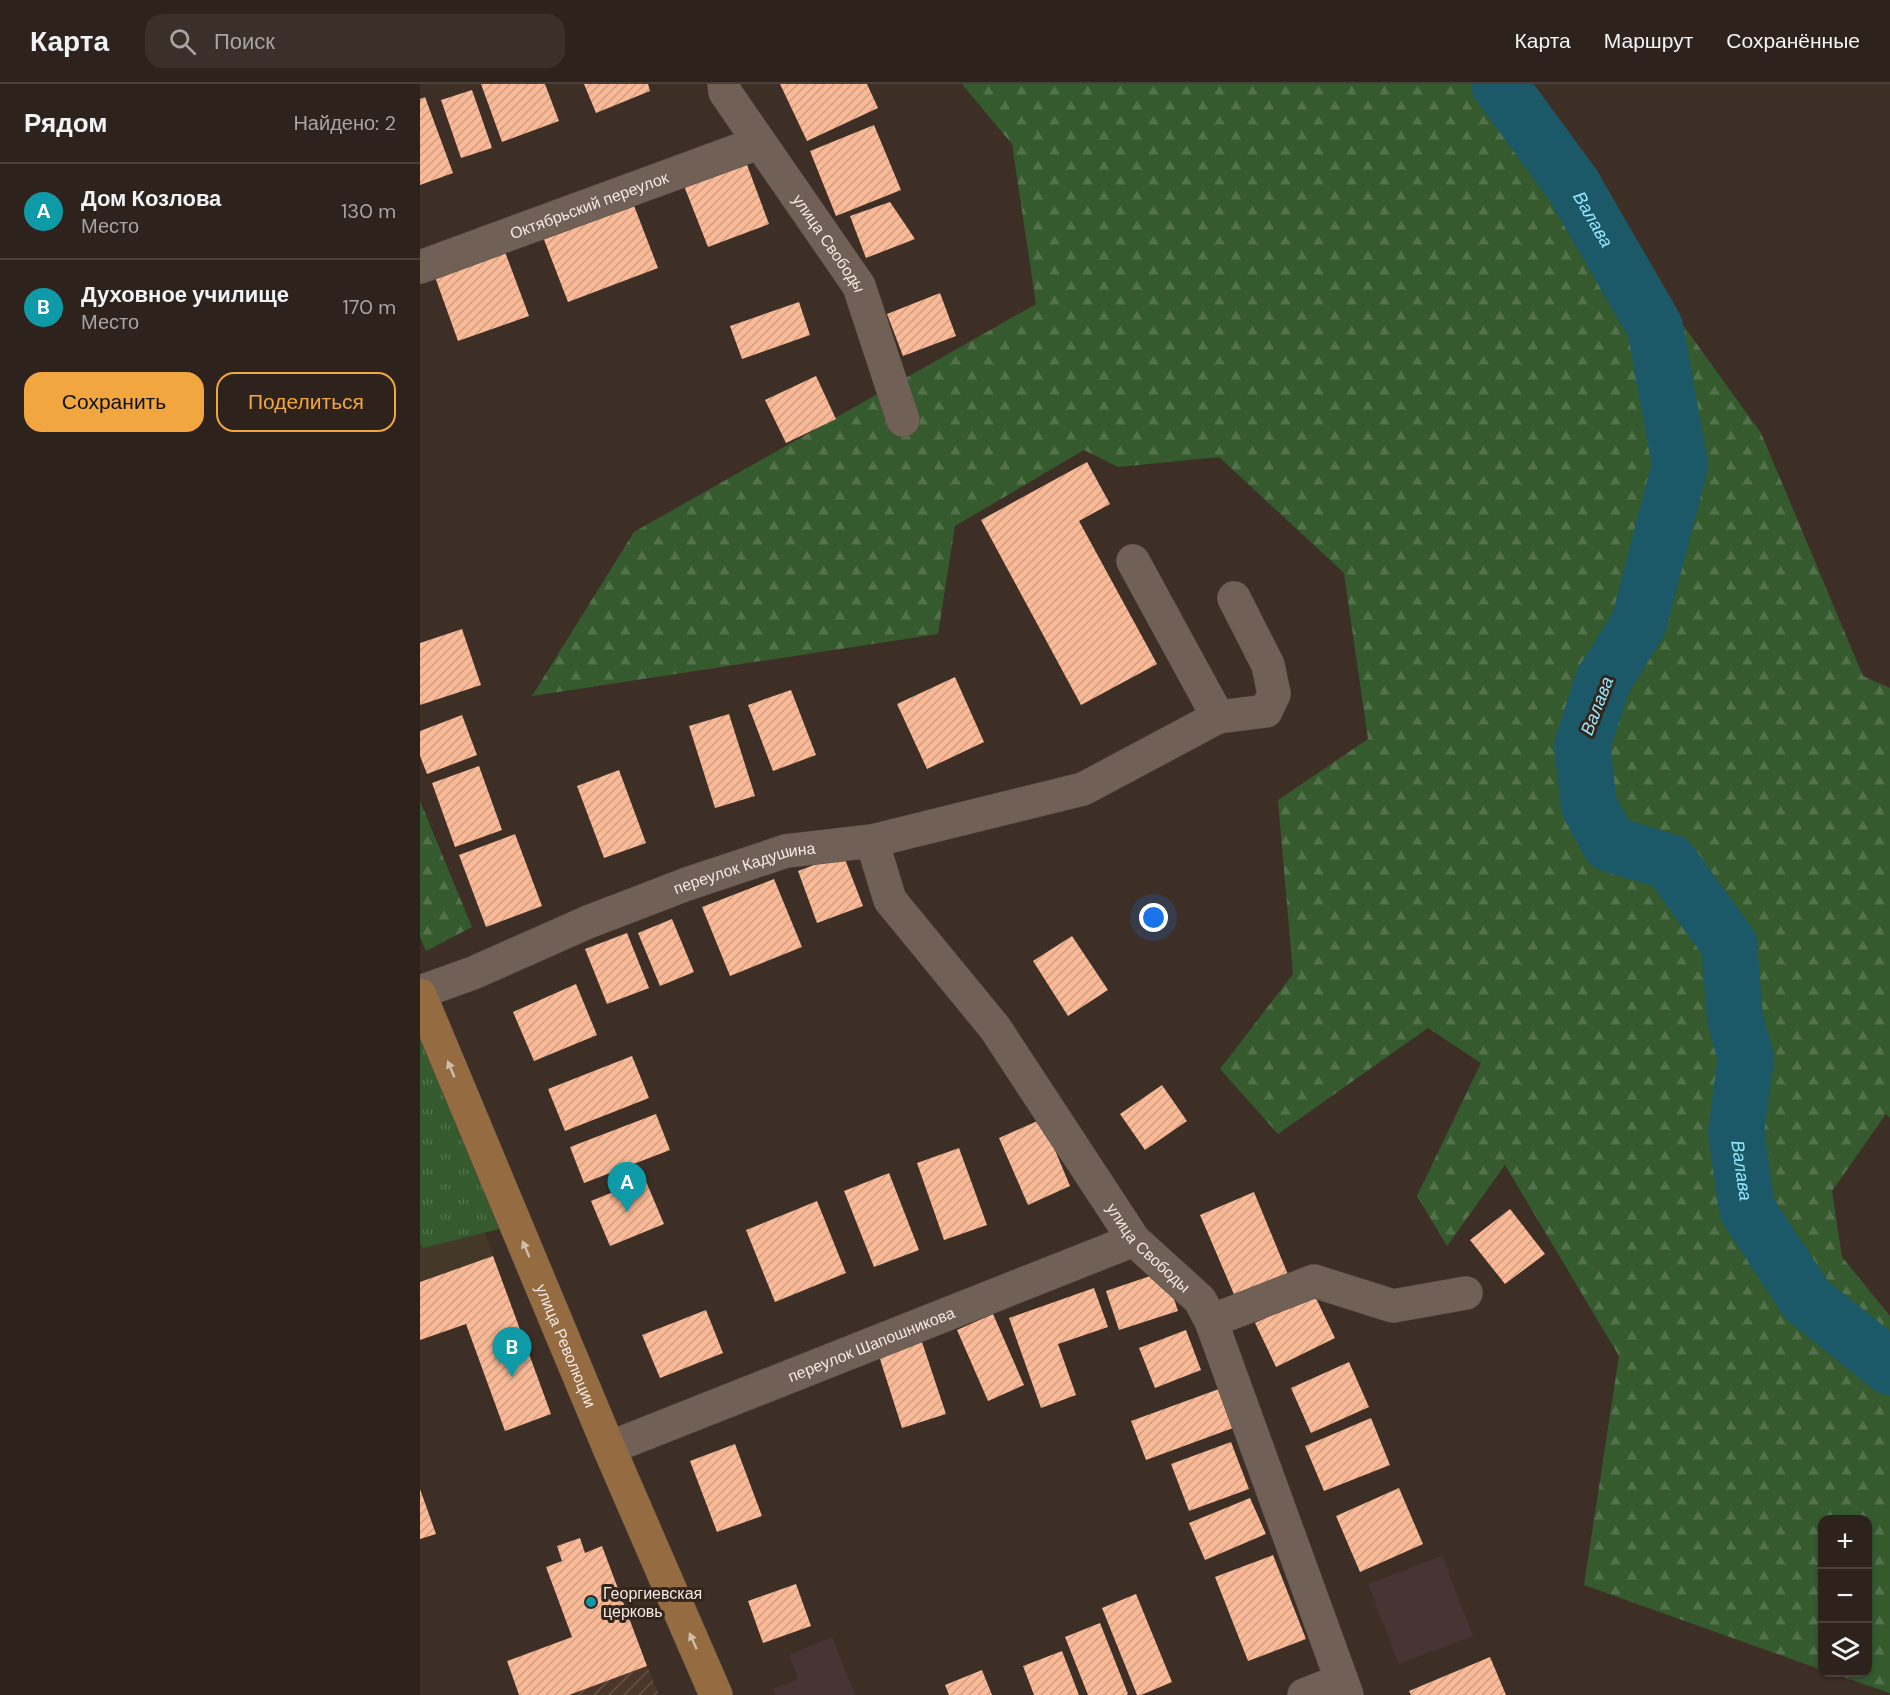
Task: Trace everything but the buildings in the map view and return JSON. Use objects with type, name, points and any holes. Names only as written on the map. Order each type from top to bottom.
[{"type":"main road","name":"улица Революции","points":[[420,993],[609,1448],[716,1695]]},
{"type":"street","name":"улица Свободы","points":[[724,84],[725,92],[758,143],[859,286],[903,420]]},
{"type":"street","name":"Октябрьский переулок","points":[[420,267],[758,143]]},
{"type":"street","points":[[1133,561],[1218,717],[1266,711],[1274,694],[1268,665],[1234,598]]},
{"type":"street","name":"переулок Кадушина","points":[[420,993],[473,973],[588,922],[687,884],[786,851],[872,841],[1083,789],[1218,717]]},
{"type":"street","name":"улица Свободы","points":[[872,841],[890,900],[994,1028],[1134,1240],[1200,1300],[1211,1321],[1344,1688]]},
{"type":"street","name":"переулок Шапошникова","points":[[609,1448],[1134,1240]]},
{"type":"street","points":[[1211,1321],[1314,1281],[1393,1306],[1466,1293]]},
{"type":"street","points":[[1305,1695],[1344,1688]]},
{"type":"shaded area","points":[[420,1054],[432,1079],[493,1256],[420,1282]]},
{"type":"shaded area","points":[[1442,1556],[1473,1636],[1399,1664],[1368,1584]]},
{"type":"shaded area","points":[[832,1637],[855,1695],[776,1695],[773,1689],[798,1679],[789,1655]]},
{"type":"shaded area","points":[[647,1666],[659,1695],[569,1695]]},
{"type":"green space","points":[[962,84],[1509,84],[1761,433],[1863,676],[1890,688],[1890,1118],[1886,1114],[1832,1191],[1842,1257],[1890,1316],[1890,1693],[1843,1677],[1872,1677],[1872,1515],[1818,1515],[1818,1669],[1584,1585],[1619,1356],[1505,1165],[1447,1246],[1417,1196],[1481,1063],[1428,1028],[1278,1134],[1220,1069],[1293,974],[1278,800],[1368,739],[1344,573],[1219,457],[1118,467],[1084,450],[955,526],[938,634],[532,696],[634,532],[1036,304],[1012,144]]},
{"type":"green space","points":[[420,801],[472,927],[426,951],[420,937]]},
{"type":"green space","points":[[420,1024],[499,1229],[423,1248],[420,1243]]},
{"type":"waterway","name":"Валава","points":[[1499,84],[1573,185],[1655,327],[1680,465],[1639,623],[1603,681],[1582,746],[1589,806],[1610,844],[1670,862],[1729,944],[1735,1018],[1746,1058],[1736,1132],[1747,1209],[1807,1300],[1890,1367]]},
{"type":"place","name":"Дом Козлова","points":[[627,1212]]},
{"type":"place","name":"Духовное училище","points":[[512,1377]]},
{"type":"place","name":"Георгиевская церковь","points":[[591,1602]]}]
